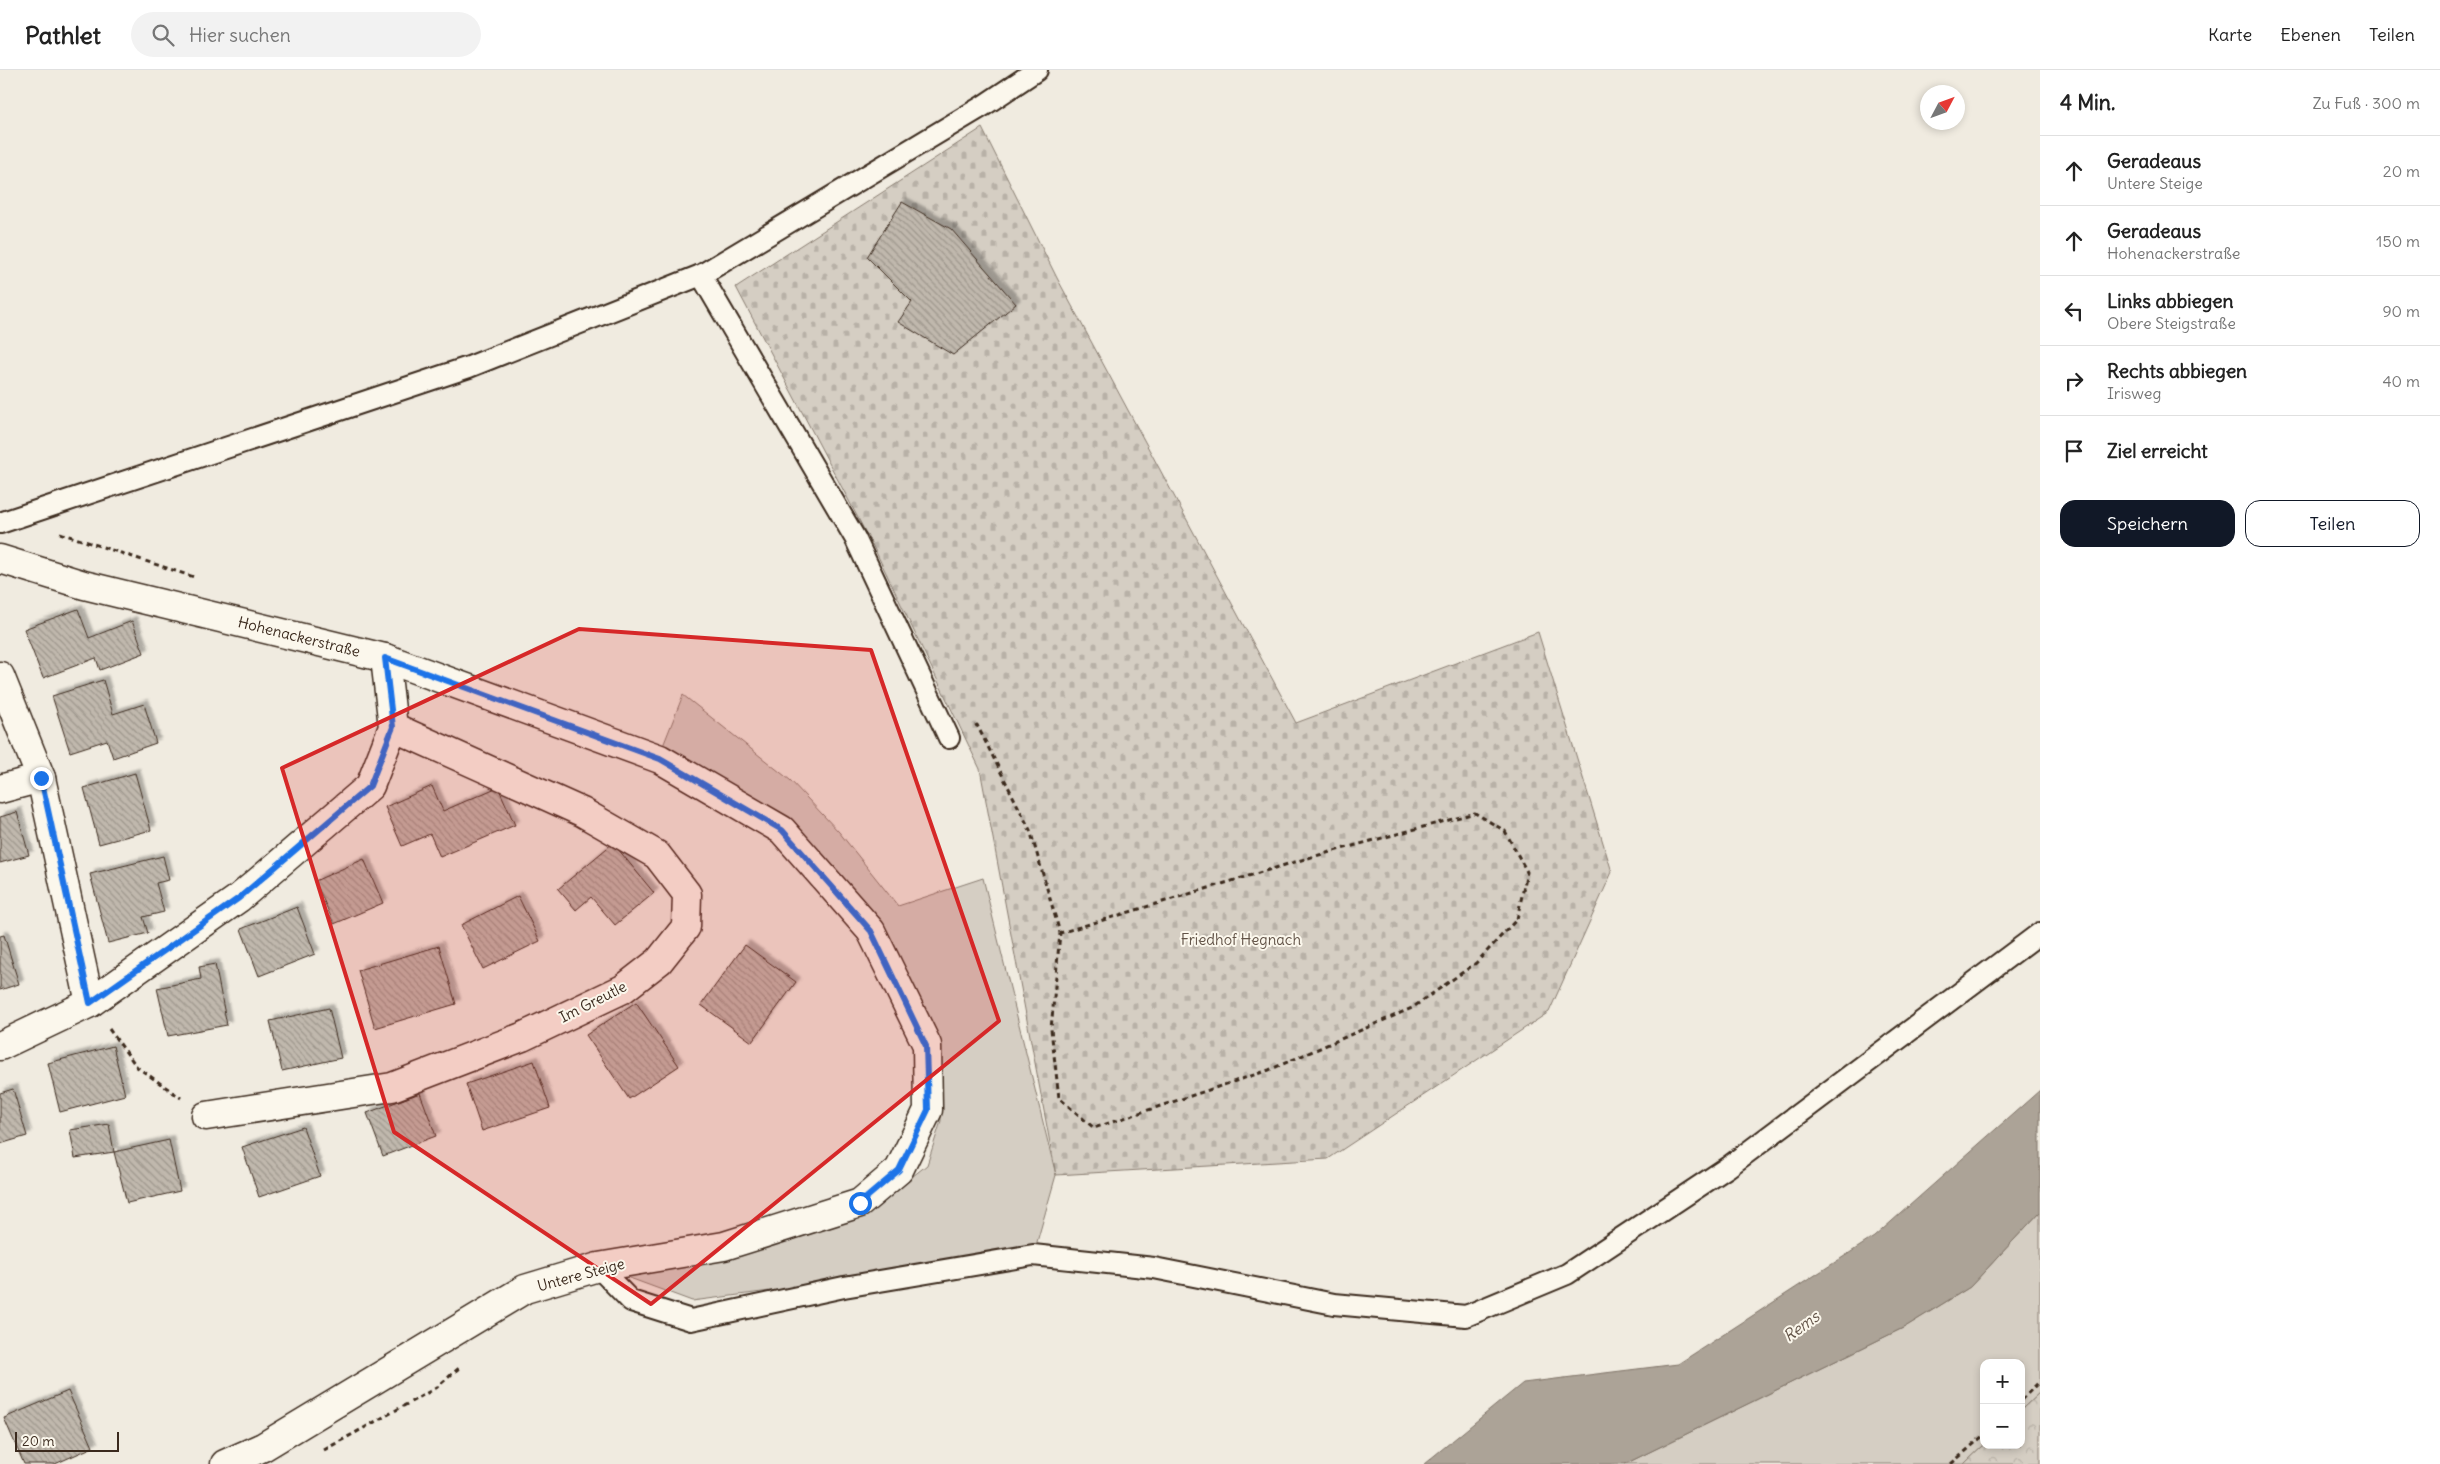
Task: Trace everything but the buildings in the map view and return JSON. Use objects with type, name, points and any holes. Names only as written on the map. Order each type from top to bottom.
[{"type":"street","name":"Hohenackerstraße","points":[[0,559],[84,585],[385,658],[660,759],[782,830],[871,931],[926,1046],[928,1110]]},
{"type":"street","points":[[0,1046],[90,1003],[239,898],[370,786],[393,727],[385,658]]},
{"type":"street","points":[[0,676],[41,778],[90,1003]]},
{"type":"street","name":"Im Greutle","points":[[206,1116],[392,1087],[522,1037],[623,989],[659,960],[686,927],[687,894],[657,855],[582,812],[393,727]]},
{"type":"street","points":[[0,790],[41,778]]},
{"type":"street","name":"Untere Steige","points":[[225,1464],[263,1447],[525,1289],[598,1267],[724,1246],[860,1203],[899,1170],[928,1110]]},
{"type":"lane","points":[[0,523],[469,366],[701,275],[983,106],[1037,70]]},
{"type":"lane","points":[[701,275],[855,538],[949,738]]},
{"type":"lane","points":[[598,1267],[631,1302],[691,1320],[844,1288],[1033,1255],[1154,1268],[1334,1304],[1466,1316],[1567,1274],[1704,1183],[2040,933]]},
{"type":"path","points":[[949,738],[977,725],[1030,830],[1060,933],[1051,1029],[1059,1098],[1094,1128],[1269,1070],[1412,1008],[1476,963],[1517,919],[1527,872],[1504,831],[1475,812],[1308,858],[1060,933]]},
{"type":"path","points":[[90,1003],[137,1067],[206,1116]]},
{"type":"path","points":[[2025,1396],[2040,1382]]},
{"type":"path","points":[[1951,1464],[1980,1439]]},
{"type":"highlighted area","points":[[579,629],[871,650],[999,1021],[651,1304],[394,1132],[282,768]]},
{"type":"green space","name":"Friedhof Hegnach","points":[[982,128],[1057,278],[1296,723],[1538,632],[1612,872],[1549,1012],[1328,1159],[1056,1175],[980,769],[876,552],[736,287]]},
{"type":"green space","points":[[683,695],[790,780],[839,832],[898,906],[983,878],[1056,1175],[1035,1249],[840,1282],[692,1301],[608,1270],[870,1210],[927,1165],[941,1121],[938,1037],[852,889],[661,751]]},
{"type":"green space","points":[[2040,1212],[2040,1392],[2025,1406],[2025,1359],[1980,1359],[1980,1449],[1964,1464],[1625,1464],[1905,1327],[1970,1287]]},
{"type":"green space","points":[[2040,1392],[2040,1464],[1964,1464],[1980,1449],[2025,1449],[2025,1406]]},
{"type":"water","name":"Rems","points":[[2040,1090],[2040,1212],[1970,1287],[1905,1327],[1625,1464],[1424,1464],[1523,1383],[1678,1364],[1874,1237]]},
{"type":"route","points":[[41,778],[90,1003],[239,898],[370,786],[393,727],[385,658],[660,759],[782,830],[871,931],[926,1046],[928,1110],[899,1170],[860,1203]]}]
